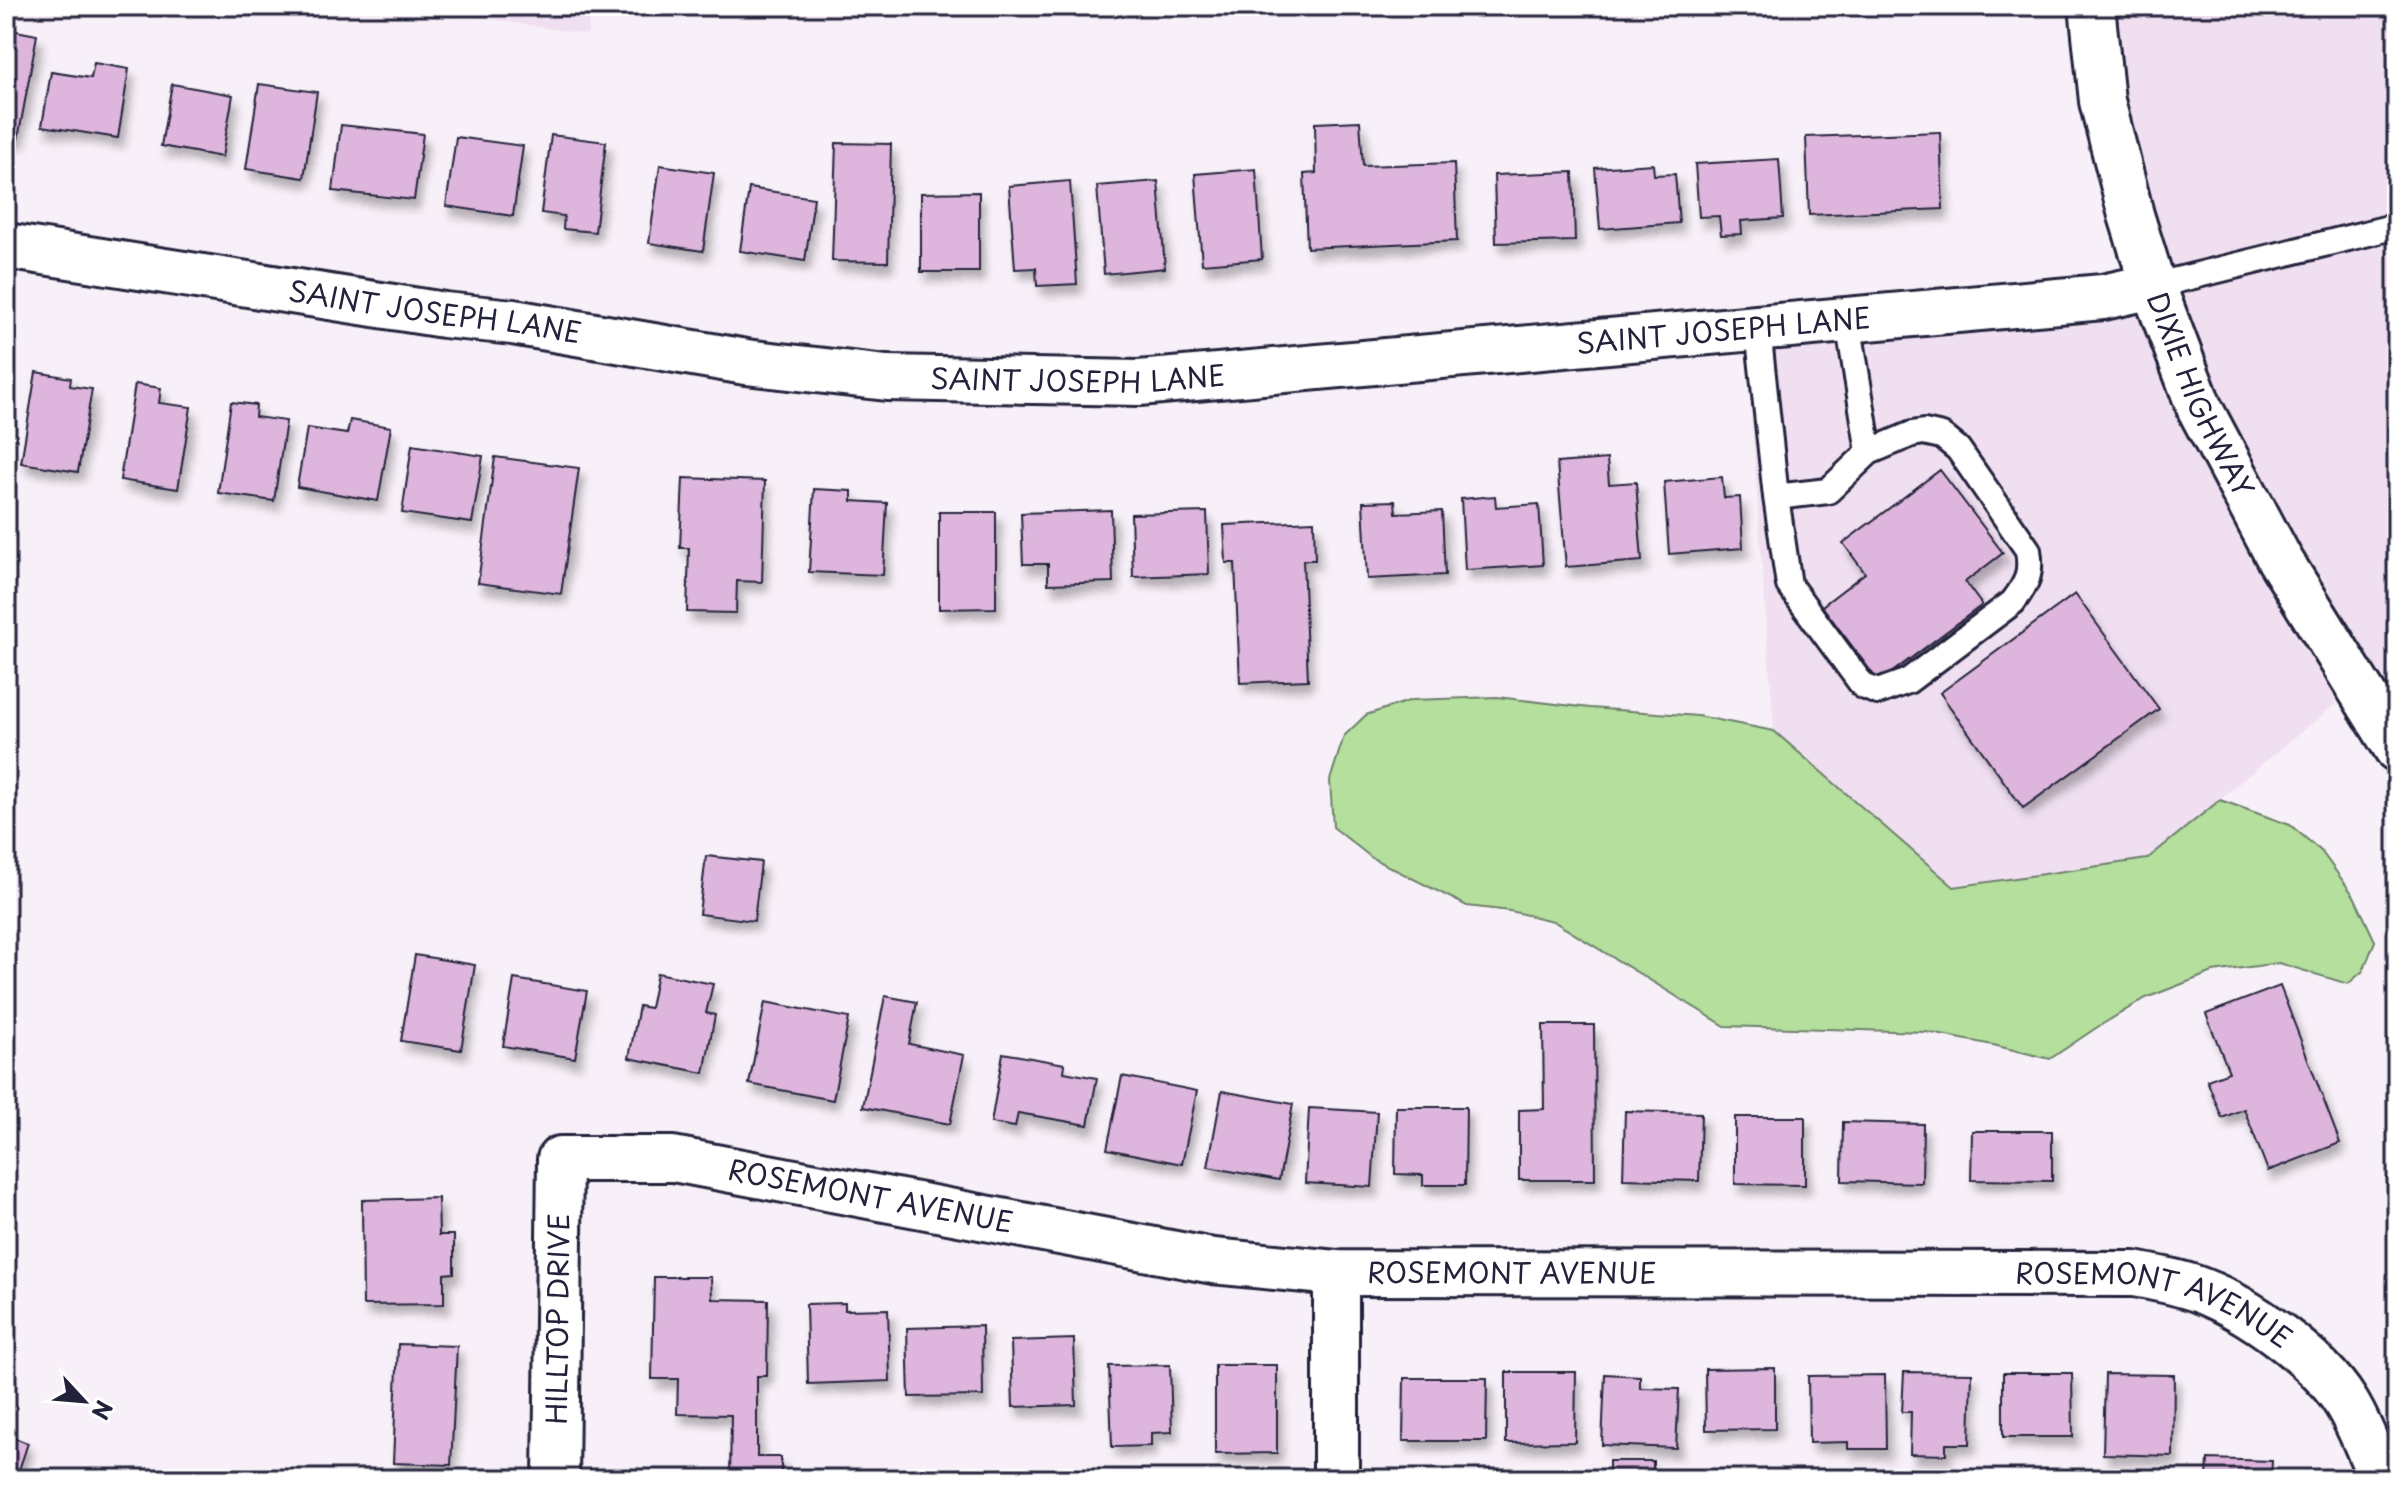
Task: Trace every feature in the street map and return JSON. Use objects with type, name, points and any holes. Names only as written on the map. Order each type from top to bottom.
[{"type":"street","name":"DIXIE HIGHWAY","points":[[2092,6],[2102,101],[2131,215],[2153,286],[2206,421],[2280,560],[2397,749]]},
{"type":"street","name":"SAINT JOSEPH LANE","points":[[6,246],[444,315],[513,322],[746,362],[887,378],[1139,383],[2103,297],[2153,286]]},
{"type":"street","name":"ROSEMONT AVENUE","points":[[560,1159],[673,1159],[1213,1261],[1336,1273],[2134,1274],[2163,1279],[2201,1290],[2237,1308],[2282,1337],[2325,1375],[2345,1401],[2380,1479]]},
{"type":"street","name":"HILLTOP DRIVE","points":[[556,1479],[560,1159]]},
{"type":"street","points":[[1336,1273],[1336,1479]]},
{"type":"lane","points":[[2153,286],[2397,226]]},
{"type":"lane","points":[[1848,321],[1869,452]]},
{"type":"lane","points":[[1758,329],[1776,497],[1789,585],[1863,686],[1878,692],[1908,681],[2013,602],[2024,587],[2031,569],[2028,550],[1958,449],[1942,436],[1924,432],[1912,434],[1869,452],[1828,491],[1776,497]]},
{"type":"shaded area","points":[[412,6],[590,6],[588,35]]},
{"type":"shaded area","points":[[2092,6],[2397,6],[2397,749],[2357,686],[2147,859],[1954,887],[1774,731],[1745,330],[2152,286]]},
{"type":"green space","points":[[1497,697],[1698,716],[1774,731],[1954,887],[2147,859],[2220,800],[2290,825],[2321,851],[2354,896],[2375,941],[2363,971],[2348,984],[2279,963],[2213,972],[2146,998],[2050,1059],[1926,1032],[1725,1026],[1553,921],[1510,911],[1467,906],[1372,858],[1333,827],[1330,780],[1344,736],[1366,715],[1412,700]]},
{"type":"building","points":[[6,29],[37,35],[18,139],[6,136]]},
{"type":"building","points":[[94,63],[129,69],[118,138],[42,126],[51,72],[91,78]]},
{"type":"building","points":[[172,84],[233,95],[222,157],[161,146]]},
{"type":"building","points":[[259,84],[317,92],[304,178],[246,169]]},
{"type":"building","points":[[1360,121],[1363,166],[1454,163],[1457,241],[1307,248],[1304,174],[1316,173],[1315,123]]},
{"type":"building","points":[[341,125],[423,134],[414,200],[333,191]]},
{"type":"building","points":[[1940,132],[1943,209],[1809,215],[1806,137]]},
{"type":"building","points":[[551,135],[606,142],[595,232],[563,229],[564,216],[541,213]]},
{"type":"building","points":[[456,137],[523,146],[513,216],[446,206]]},
{"type":"building","points":[[836,143],[891,144],[888,262],[832,261]]},
{"type":"building","points":[[1779,159],[1783,218],[1741,221],[1742,234],[1721,235],[1719,216],[1699,217],[1695,164]]},
{"type":"building","points":[[1653,164],[1654,175],[1675,174],[1679,223],[1600,229],[1595,168]]},
{"type":"building","points":[[660,165],[714,173],[703,251],[649,243]]},
{"type":"building","points":[[1256,169],[1262,259],[1202,264],[1195,174]]},
{"type":"building","points":[[1573,172],[1575,241],[1496,243],[1494,175]]},
{"type":"building","points":[[1070,181],[1077,284],[1037,286],[1036,268],[1015,269],[1009,186]]},
{"type":"building","points":[[1158,181],[1165,268],[1104,274],[1097,186]]},
{"type":"building","points":[[749,188],[814,198],[805,261],[740,251]]},
{"type":"building","points":[[979,192],[979,272],[921,272],[921,193]]},
{"type":"building","points":[[36,372],[71,378],[70,386],[92,389],[78,472],[21,463]]},
{"type":"building","points":[[135,384],[161,388],[159,403],[191,407],[178,489],[120,480]]},
{"type":"building","points":[[231,402],[256,405],[255,417],[286,421],[274,501],[218,493]]},
{"type":"building","points":[[350,420],[391,427],[378,501],[297,487],[307,428],[347,434]]},
{"type":"building","points":[[412,445],[483,456],[472,523],[402,513]]},
{"type":"building","points":[[495,457],[579,468],[561,594],[478,583]]},
{"type":"building","points":[[1607,459],[1609,484],[1636,482],[1642,561],[1566,567],[1557,463]]},
{"type":"building","points":[[1940,470],[2003,553],[1965,582],[1982,605],[1879,682],[1822,606],[1865,573],[1843,543]]},
{"type":"building","points":[[1722,477],[1724,498],[1740,497],[1743,548],[1669,554],[1664,482]]},
{"type":"building","points":[[683,478],[765,481],[762,582],[737,581],[736,613],[687,612],[689,548],[680,548]]},
{"type":"building","points":[[814,489],[852,491],[852,501],[887,503],[883,575],[809,572]]},
{"type":"building","points":[[1495,496],[1496,507],[1539,504],[1543,565],[1465,570],[1461,499]]},
{"type":"building","points":[[1395,501],[1396,513],[1442,511],[1445,575],[1367,579],[1363,502]]},
{"type":"building","points":[[1111,510],[1113,582],[1048,584],[1048,564],[1023,564],[1021,513]]},
{"type":"building","points":[[939,512],[996,512],[996,608],[939,609]]},
{"type":"building","points":[[1207,512],[1209,574],[1133,577],[1131,514]]},
{"type":"building","points":[[1314,521],[1315,560],[1303,560],[1308,680],[1240,683],[1235,563],[1226,563],[1224,525]]},
{"type":"building","points":[[2075,594],[2159,709],[2023,808],[1940,693]]},
{"type":"building","points":[[706,856],[761,862],[754,921],[699,914]]},
{"type":"building","points":[[415,955],[475,965],[461,1050],[401,1041]]},
{"type":"building","points":[[657,973],[713,984],[706,1013],[715,1015],[704,1073],[629,1058],[639,1006],[650,1008]]},
{"type":"building","points":[[514,979],[587,991],[575,1058],[503,1046]]},
{"type":"building","points":[[2280,986],[2340,1143],[2268,1171],[2244,1109],[2222,1118],[2207,1080],[2229,1072],[2206,1014]]},
{"type":"building","points":[[885,996],[917,1002],[909,1044],[964,1055],[950,1124],[863,1107]]},
{"type":"building","points":[[765,1002],[849,1018],[833,1100],[749,1084]]},
{"type":"building","points":[[1543,1025],[1594,1025],[1595,1180],[1519,1180],[1519,1110],[1544,1109]]},
{"type":"building","points":[[1003,1053],[1065,1064],[1064,1072],[1097,1078],[1088,1125],[1018,1113],[1015,1127],[991,1123]]},
{"type":"building","points":[[1122,1076],[1197,1091],[1182,1164],[1107,1149]]},
{"type":"building","points":[[1222,1091],[1293,1104],[1279,1180],[1208,1167]]},
{"type":"building","points":[[1396,1107],[1466,1107],[1465,1185],[1423,1185],[1423,1175],[1395,1174]]},
{"type":"building","points":[[1309,1108],[1377,1112],[1372,1187],[1305,1183]]},
{"type":"building","points":[[1625,1111],[1701,1113],[1699,1181],[1623,1179]]},
{"type":"building","points":[[1735,1117],[1805,1117],[1805,1185],[1735,1184]]},
{"type":"building","points":[[1843,1122],[1923,1124],[1922,1183],[1842,1181]]},
{"type":"building","points":[[1972,1131],[2052,1131],[2052,1181],[1971,1180]]},
{"type":"building","points":[[438,1198],[439,1235],[454,1235],[454,1273],[444,1274],[444,1304],[363,1305],[362,1200]]},
{"type":"building","points":[[654,1277],[711,1277],[712,1299],[768,1300],[767,1376],[757,1376],[757,1457],[781,1457],[781,1479],[730,1479],[731,1415],[677,1414],[678,1379],[652,1379]]},
{"type":"building","points":[[845,1303],[845,1310],[888,1309],[890,1381],[808,1384],[806,1304]]},
{"type":"building","points":[[982,1326],[983,1396],[909,1397],[907,1328]]},
{"type":"building","points":[[1074,1339],[1076,1405],[1013,1407],[1011,1341]]},
{"type":"building","points":[[398,1344],[457,1346],[451,1465],[393,1463]]},
{"type":"building","points":[[1170,1365],[1172,1432],[1151,1433],[1151,1446],[1112,1447],[1109,1366]]},
{"type":"building","points":[[1215,1365],[1277,1365],[1277,1453],[1215,1454]]},
{"type":"building","points":[[1775,1368],[1775,1429],[1706,1430],[1705,1369]]},
{"type":"building","points":[[1506,1372],[1576,1372],[1575,1442],[1506,1443]]},
{"type":"building","points":[[1904,1372],[1972,1373],[1970,1444],[1946,1444],[1946,1455],[1910,1454],[1911,1412],[1902,1412]]},
{"type":"building","points":[[2003,1373],[2072,1373],[2073,1437],[2003,1437]]},
{"type":"building","points":[[1605,1374],[1640,1376],[1640,1388],[1679,1389],[1676,1448],[1602,1445]]},
{"type":"building","points":[[2105,1374],[2174,1375],[2173,1456],[2103,1454]]},
{"type":"building","points":[[1885,1375],[1886,1449],[1848,1449],[1848,1442],[1809,1443],[1808,1376]]},
{"type":"building","points":[[1404,1378],[1487,1378],[1486,1441],[1403,1441]]},
{"type":"building","points":[[6,1435],[28,1443],[16,1479],[6,1479]]},
{"type":"building","points":[[2208,1459],[2272,1461],[2271,1479],[2207,1479]]},
{"type":"building","points":[[1609,1461],[1653,1461],[1653,1479],[1609,1479]]}]
